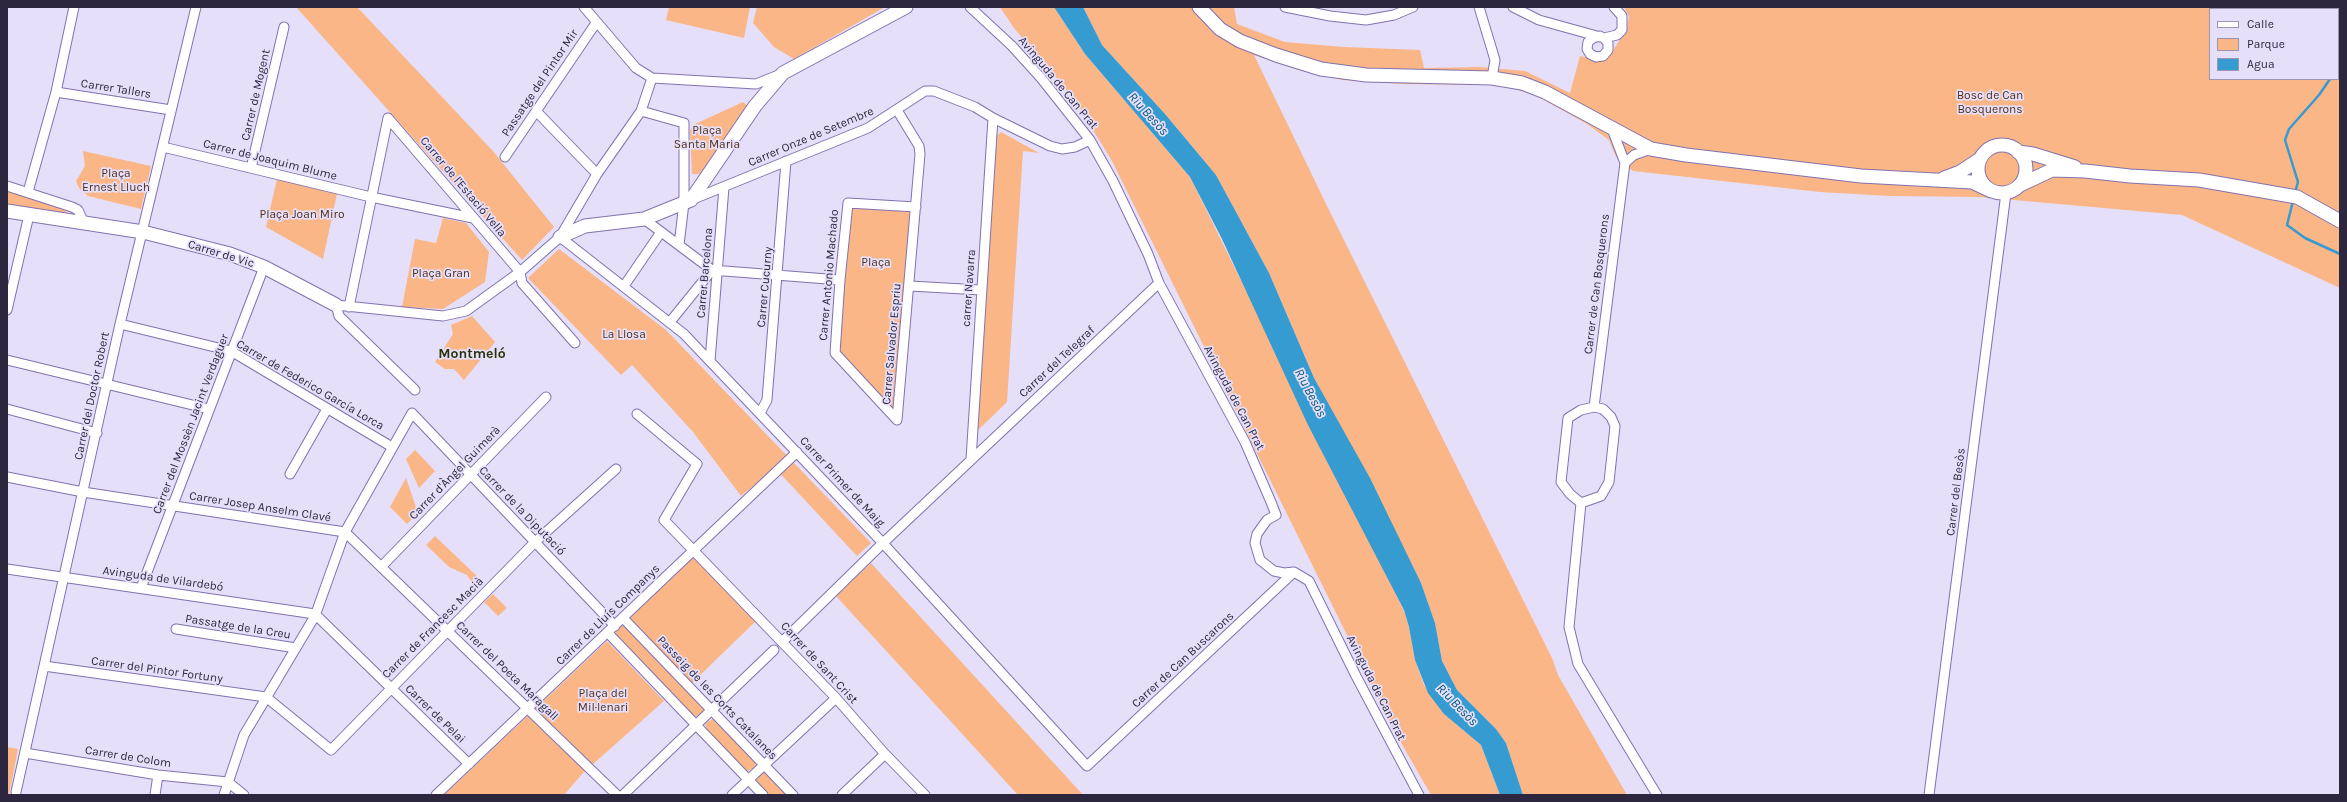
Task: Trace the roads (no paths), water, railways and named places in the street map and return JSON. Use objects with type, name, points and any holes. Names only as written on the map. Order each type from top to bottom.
[{"type":"street","points":[[28,192],[56,92],[74,7]]},
{"type":"street","name":"Carrer del Doctor Robert","points":[[16,792],[108,384],[120,324],[196,7]]},
{"type":"street","points":[[584,7],[596,23],[636,68],[652,78],[756,84],[782,73],[906,7]]},
{"type":"street","name":"Avinguda de Can Prat","points":[[970,7],[1012,46],[1045,83],[1090,140],[1113,181],[1148,254],[1159,283],[1239,430],[1272,502],[1276,515],[1261,526],[1257,534],[1256,552],[1266,567],[1274,571],[1284,573],[1294,572],[1309,581],[1356,676],[1418,795]]},
{"type":"street","points":[[1198,7],[1220,29],[1240,41],[1276,55],[1321,69],[1366,75],[1492,78],[1522,83],[1545,92],[1651,149],[1686,155],[1861,176],[1972,182],[1991,190],[2006,193],[2020,184],[2052,170],[2085,170],[2130,176],[2199,180],[2292,196],[2340,221]]},
{"type":"street","points":[[1285,7],[1330,16],[1366,20],[1394,15],[1414,7]]},
{"type":"street","points":[[1479,7],[1495,60],[1492,78]]},
{"type":"street","points":[[1513,7],[1539,20],[1602,37],[1616,35],[1622,30],[1624,23],[1622,16],[1614,7]]},
{"type":"street","name":"Passatge del Pintor Mir","points":[[505,157],[596,23]]},
{"type":"street","name":"Carrer de Mogent","points":[[251,168],[284,27]]},
{"type":"street","points":[[414,390],[339,316],[336,305],[443,316],[466,311],[520,272],[560,237],[585,226],[644,219],[687,201],[763,95],[782,73]]},
{"type":"street","points":[[560,237],[597,174],[641,111],[652,78]]},
{"type":"street","points":[[756,84],[761,89],[763,95]]},
{"type":"street","name":"Carrer Onze de Setembre","points":[[687,201],[868,128],[898,110],[925,91],[934,91],[975,107],[993,118],[1050,146],[1062,149],[1075,147],[1090,140]]},
{"type":"street","name":"Carrer Tallers","points":[[56,92],[171,110]]},
{"type":"street","name":"Carrer Salvador Espriu","points":[[897,420],[910,286],[919,146],[898,110]]},
{"type":"street","points":[[536,111],[597,174]]},
{"type":"street","points":[[641,111],[684,123],[687,201],[679,245]]},
{"type":"street","name":"Carrer de l'Estació Vella","points":[[371,197],[388,118],[520,272],[522,283],[575,343]]},
{"type":"street","name":"carrer Navarra","points":[[972,459],[981,290],[993,118]]},
{"type":"street","name":"Carrer de Can Bosquerons","points":[[1594,407],[1625,163],[1612,129]]},
{"type":"street","points":[[1938,180],[1960,172],[1980,159],[1986,151],[2000,146],[2010,147],[2018,152],[2034,154],[2085,170]]},
{"type":"street","name":"Carrer de Joaquim Blume","points":[[163,147],[371,197],[473,218]]},
{"type":"street","points":[[1625,163],[1634,155],[1651,149]]},
{"type":"street","points":[[2018,152],[2026,165],[2025,176],[2020,184]]},
{"type":"street","points":[[1980,159],[1979,174],[1983,184],[1991,190]]},
{"type":"street","name":"Carrer Cucurny","points":[[760,413],[767,400],[786,161]]},
{"type":"street","points":[[7,186],[78,210],[84,223]]},
{"type":"street","name":"Carrer Barcelona","points":[[710,360],[715,270],[724,187]]},
{"type":"street","name":"Carrer del Besòs","points":[[1929,795],[2006,193]]},
{"type":"street","points":[[349,307],[371,197]]},
{"type":"street","name":"Carrer Antonio Machado","points":[[897,420],[835,353],[840,280],[848,203],[916,207]]},
{"type":"street","name":"Carrer de Vic","points":[[7,211],[143,232],[230,254],[264,267],[336,305]]},
{"type":"street","points":[[574,213],[576,221],[585,226]]},
{"type":"street","points":[[7,310],[29,214]]},
{"type":"street","points":[[644,219],[715,270],[840,280]]},
{"type":"street","points":[[624,286],[661,232]]},
{"type":"street","name":"Carrer Primer de Maig","points":[[560,237],[670,322],[710,360],[883,543],[1087,766]]},
{"type":"street","name":"Carrer del Mossèn Jacint Verdaguer","points":[[141,588],[264,267]]},
{"type":"street","points":[[670,322],[715,270]]},
{"type":"street","name":"Carrer del Telegraf","points":[[782,642],[883,543],[1159,283]]},
{"type":"street","points":[[910,286],[981,290]]},
{"type":"street","name":"Carrer de Federico García Lorca","points":[[120,324],[231,351],[392,447]]},
{"type":"street","points":[[7,360],[209,409]]},
{"type":"street","name":"Carrer d'Àngel Guimerà","points":[[381,567],[546,397]]},
{"type":"street","points":[[1594,407],[1602,409],[1612,417],[1615,426],[1610,482],[1601,496],[1581,503],[1570,494],[1561,482],[1568,418],[1581,410],[1594,407]]},
{"type":"street","points":[[7,409],[97,433]]},
{"type":"street","points":[[290,474],[327,409]]},
{"type":"street","name":"Carrer de la Diputació","points":[[392,447],[412,413],[615,626]]},
{"type":"street","name":"Carrer de Sant Crist","points":[[637,414],[697,464],[664,520],[694,549],[836,698],[885,754],[925,795]]},
{"type":"street","points":[[224,795],[244,734],[315,614],[345,532],[392,447]]},
{"type":"street","name":"Carrer de Lluís Companys","points":[[436,795],[797,452]]},
{"type":"street","name":"Carrer de Francesc Macià","points":[[266,697],[331,750],[535,542],[616,469]]},
{"type":"street","name":"Carrer Josep Anselm Clavé","points":[[7,477],[84,492],[345,532]]},
{"type":"street","points":[[1581,503],[1569,627],[1578,664],[1657,795]]},
{"type":"street","name":"Carrer del Poeta Maragall","points":[[345,532],[618,795]]},
{"type":"street","name":"Avinguda de Vilardebó","points":[[7,569],[315,614]]},
{"type":"street","name":"Carrer de Can Buscarons","points":[[1087,766],[1294,572]]},
{"type":"street","name":"Carrer de Pelai","points":[[315,614],[469,764]]},
{"type":"street","name":"Passeig de les Corts Catalanes","points":[[623,618],[765,764],[793,795]]},
{"type":"street","name":"Passatge de la Creu","points":[[176,629],[296,648]]},
{"type":"street","points":[[608,633],[763,795]]},
{"type":"street","points":[[623,795],[774,650]]},
{"type":"street","name":"Carrer del Pintor Fortuny","points":[[44,666],[266,697]]},
{"type":"street","points":[[732,795],[836,698]]},
{"type":"street","name":"Carrer de Colom","points":[[25,753],[158,775],[228,782]]},
{"type":"street","points":[[842,795],[885,754]]},
{"type":"street","points":[[155,795],[158,775]]},
{"type":"street","points":[[228,782],[244,795]]},
{"type":"water","name":"Riu Besòs","points":[[1054,7],[1083,7],[1102,45],[1165,114],[1216,175],[1269,273],[1314,378],[1370,478],[1421,583],[1435,623],[1442,661],[1457,690],[1496,729],[1506,743],[1523,795],[1500,795],[1481,745],[1444,714],[1428,693],[1415,660],[1409,627],[1404,610],[1308,425],[1222,239],[1190,177],[1085,54]]},
{"type":"waterway","points":[[2295,192],[2298,182],[2285,140],[2289,129],[2319,95],[2329,80]]},
{"type":"waterway","points":[[2293,201],[2287,225],[2305,238],[2340,254]]},
{"type":"district","name":"Montmeló","points":[[472,354]]},
{"type":"park label","name":"Bosc de Can Bosquerons","points":[[1990,103]]},
{"type":"park label","name":"Plaça Santa Maria","points":[[707,138]]},
{"type":"park label","name":"Plaça Ernest Lluch","points":[[116,181]]},
{"type":"park label","name":"Plaça Joan Miro","points":[[302,215]]},
{"type":"park label","name":"Plaça","points":[[876,263]]},
{"type":"park label","name":"Plaça Gran","points":[[441,274]]},
{"type":"park label","name":"La Llosa","points":[[624,335]]},
{"type":"park label","name":"Plaça del Mil·lenari","points":[[603,701]]}]
